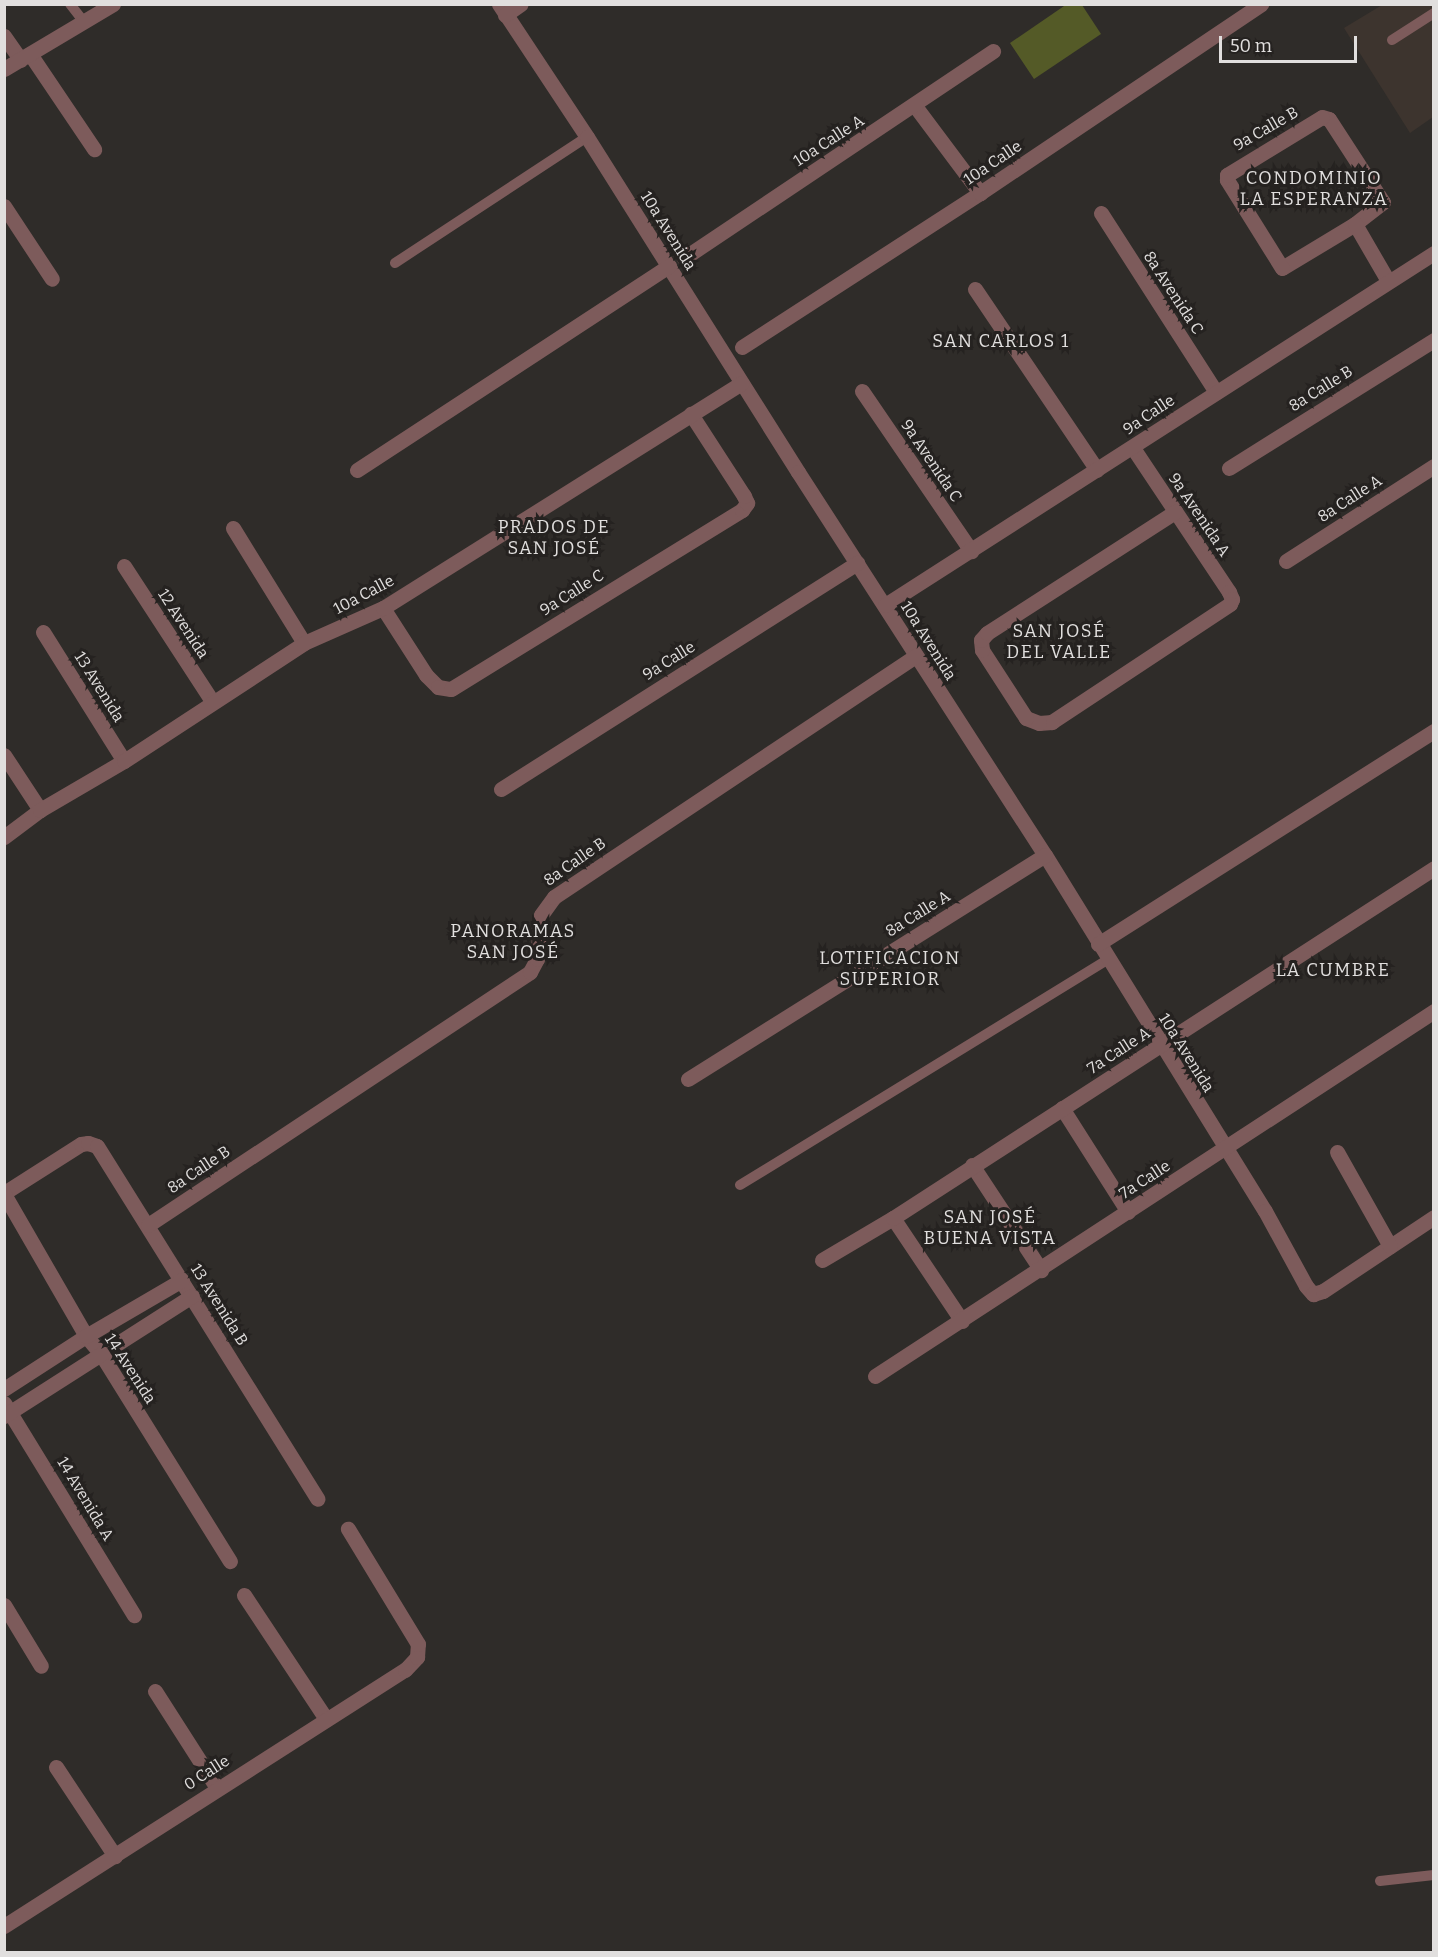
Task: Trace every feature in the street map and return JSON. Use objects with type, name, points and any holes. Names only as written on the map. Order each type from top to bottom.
[{"type":"street","points":[[4,69],[113,4]]},
{"type":"street","points":[[502,10],[521,4]]},
{"type":"street","name":"10a Calle","points":[[742,347],[980,193],[1256,6]]},
{"type":"street","name":"10a Avenida","points":[[502,10],[587,137],[741,383],[1045,855],[1107,960],[1264,1211],[1306,1286],[1313,1294],[1323,1291],[1390,1246]]},
{"type":"street","points":[[4,36],[25,57],[94,149]]},
{"type":"street","name":"10a Calle A","points":[[684,258],[915,106],[993,51]]},
{"type":"street","points":[[915,106],[980,193]]},
{"type":"street","name":"9a Calle B","points":[[1322,117],[1329,119],[1382,198],[1380,206],[1355,224],[1286,267],[1279,265],[1227,180],[1229,172],[1322,117]]},
{"type":"street","points":[[4,206],[52,279]]},
{"type":"street","name":"8a Avenida C","points":[[1101,213],[1216,392]]},
{"type":"street","points":[[1355,224],[1388,281]]},
{"type":"street","name":"9a Calle","points":[[885,605],[1434,253]]},
{"type":"street","points":[[357,470],[669,266]]},
{"type":"street","points":[[975,289],[1098,470]]},
{"type":"street","name":"8a Calle B","points":[[1229,468],[1434,340]]},
{"type":"street","name":"10a Calle","points":[[4,837],[40,810],[124,761],[304,643],[383,608],[741,383]]},
{"type":"street","name":"9a Avenida C","points":[[862,391],[971,551]]},
{"type":"street","name":"9a Calle C","points":[[383,608],[426,675],[438,687],[451,689],[742,510],[747,503],[744,496],[691,414]]},
{"type":"street","name":"9a Avenida A","points":[[1133,448],[1229,592],[1232,599],[1230,604],[1052,722],[1038,723],[1026,718],[982,650],[981,640],[987,633],[1175,512]]},
{"type":"street","name":"8a Calle A","points":[[1286,561],[1434,466]]},
{"type":"street","points":[[233,528],[304,643]]},
{"type":"street","name":"9a Calle","points":[[501,789],[857,563]]},
{"type":"street","name":"12 Avenida","points":[[124,566],[212,702]]},
{"type":"street","name":"13 Avenida","points":[[43,632],[124,761]]},
{"type":"street","name":"8a Calle B","points":[[148,1225],[530,972],[537,959],[542,915],[554,897],[916,656]]},
{"type":"street","points":[[1098,944],[1434,731]]},
{"type":"street","points":[[4,755],[40,810]]},
{"type":"street","name":"8a Calle A","points":[[688,1079],[1045,855]]},
{"type":"street","name":"7a Calle A","points":[[822,1260],[892,1218],[1161,1046],[1434,868]]},
{"type":"street","name":"7a Calle","points":[[874,1376],[1041,1270],[1434,1011]]},
{"type":"street","points":[[1062,1108],[1128,1212]]},
{"type":"street","name":"13 Avenida B","points":[[4,1194],[81,1144],[88,1143],[97,1146],[318,1499]]},
{"type":"street","points":[[1337,1152],[1390,1246],[1434,1217]]},
{"type":"street","points":[[972,1165],[1041,1270]]},
{"type":"street","name":"14 Avenida","points":[[4,1194],[86,1336],[101,1354],[230,1561]]},
{"type":"street","points":[[892,1218],[962,1321]]},
{"type":"street","points":[[4,1389],[86,1336],[182,1280]]},
{"type":"street","points":[[6,1410],[101,1354],[192,1296]]},
{"type":"street","name":"14 Avenida A","points":[[6,1410],[134,1615]]},
{"type":"street","name":"0 Calle","points":[[5,1924],[405,1670],[417,1657],[418,1644],[348,1529]]},
{"type":"street","points":[[244,1595],[326,1719]]},
{"type":"street","points":[[4,1605],[41,1666]]},
{"type":"street","points":[[155,1691],[217,1788]]},
{"type":"street","points":[[57,1767],[115,1856]]},
{"type":"lane","points":[[70,4],[84,22]]},
{"type":"lane","points":[[1392,40],[1434,13]]},
{"type":"lane","points":[[395,263],[587,137]]},
{"type":"lane","points":[[740,1185],[1107,960]]},
{"type":"lane","points":[[1380,1881],[1434,1875]]},
{"type":"shaded area","points":[[1382,5],[1433,5],[1433,117],[1410,133],[1344,28]]},
{"type":"green space","points":[[1067,4],[1082,5],[1101,34],[1034,79],[1010,43]]},
{"type":"district","name":"CONDOMINIO LA ESPERANZA","points":[[1314,189]]},
{"type":"district","name":"SAN CARLOS 1","points":[[1001,341]]},
{"type":"district","name":"PRADOS DE SAN JOSÉ","points":[[554,538]]},
{"type":"district","name":"SAN JOSÉ DEL VALLE","points":[[1059,642]]},
{"type":"district","name":"PANORAMAS SAN JOSÉ","points":[[513,942]]},
{"type":"district","name":"LOTIFICACION SUPERIOR","points":[[890,969]]},
{"type":"district","name":"LA CUMBRE","points":[[1333,970]]},
{"type":"district","name":"SAN JOSÉ BUENA VISTA","points":[[990,1228]]}]
